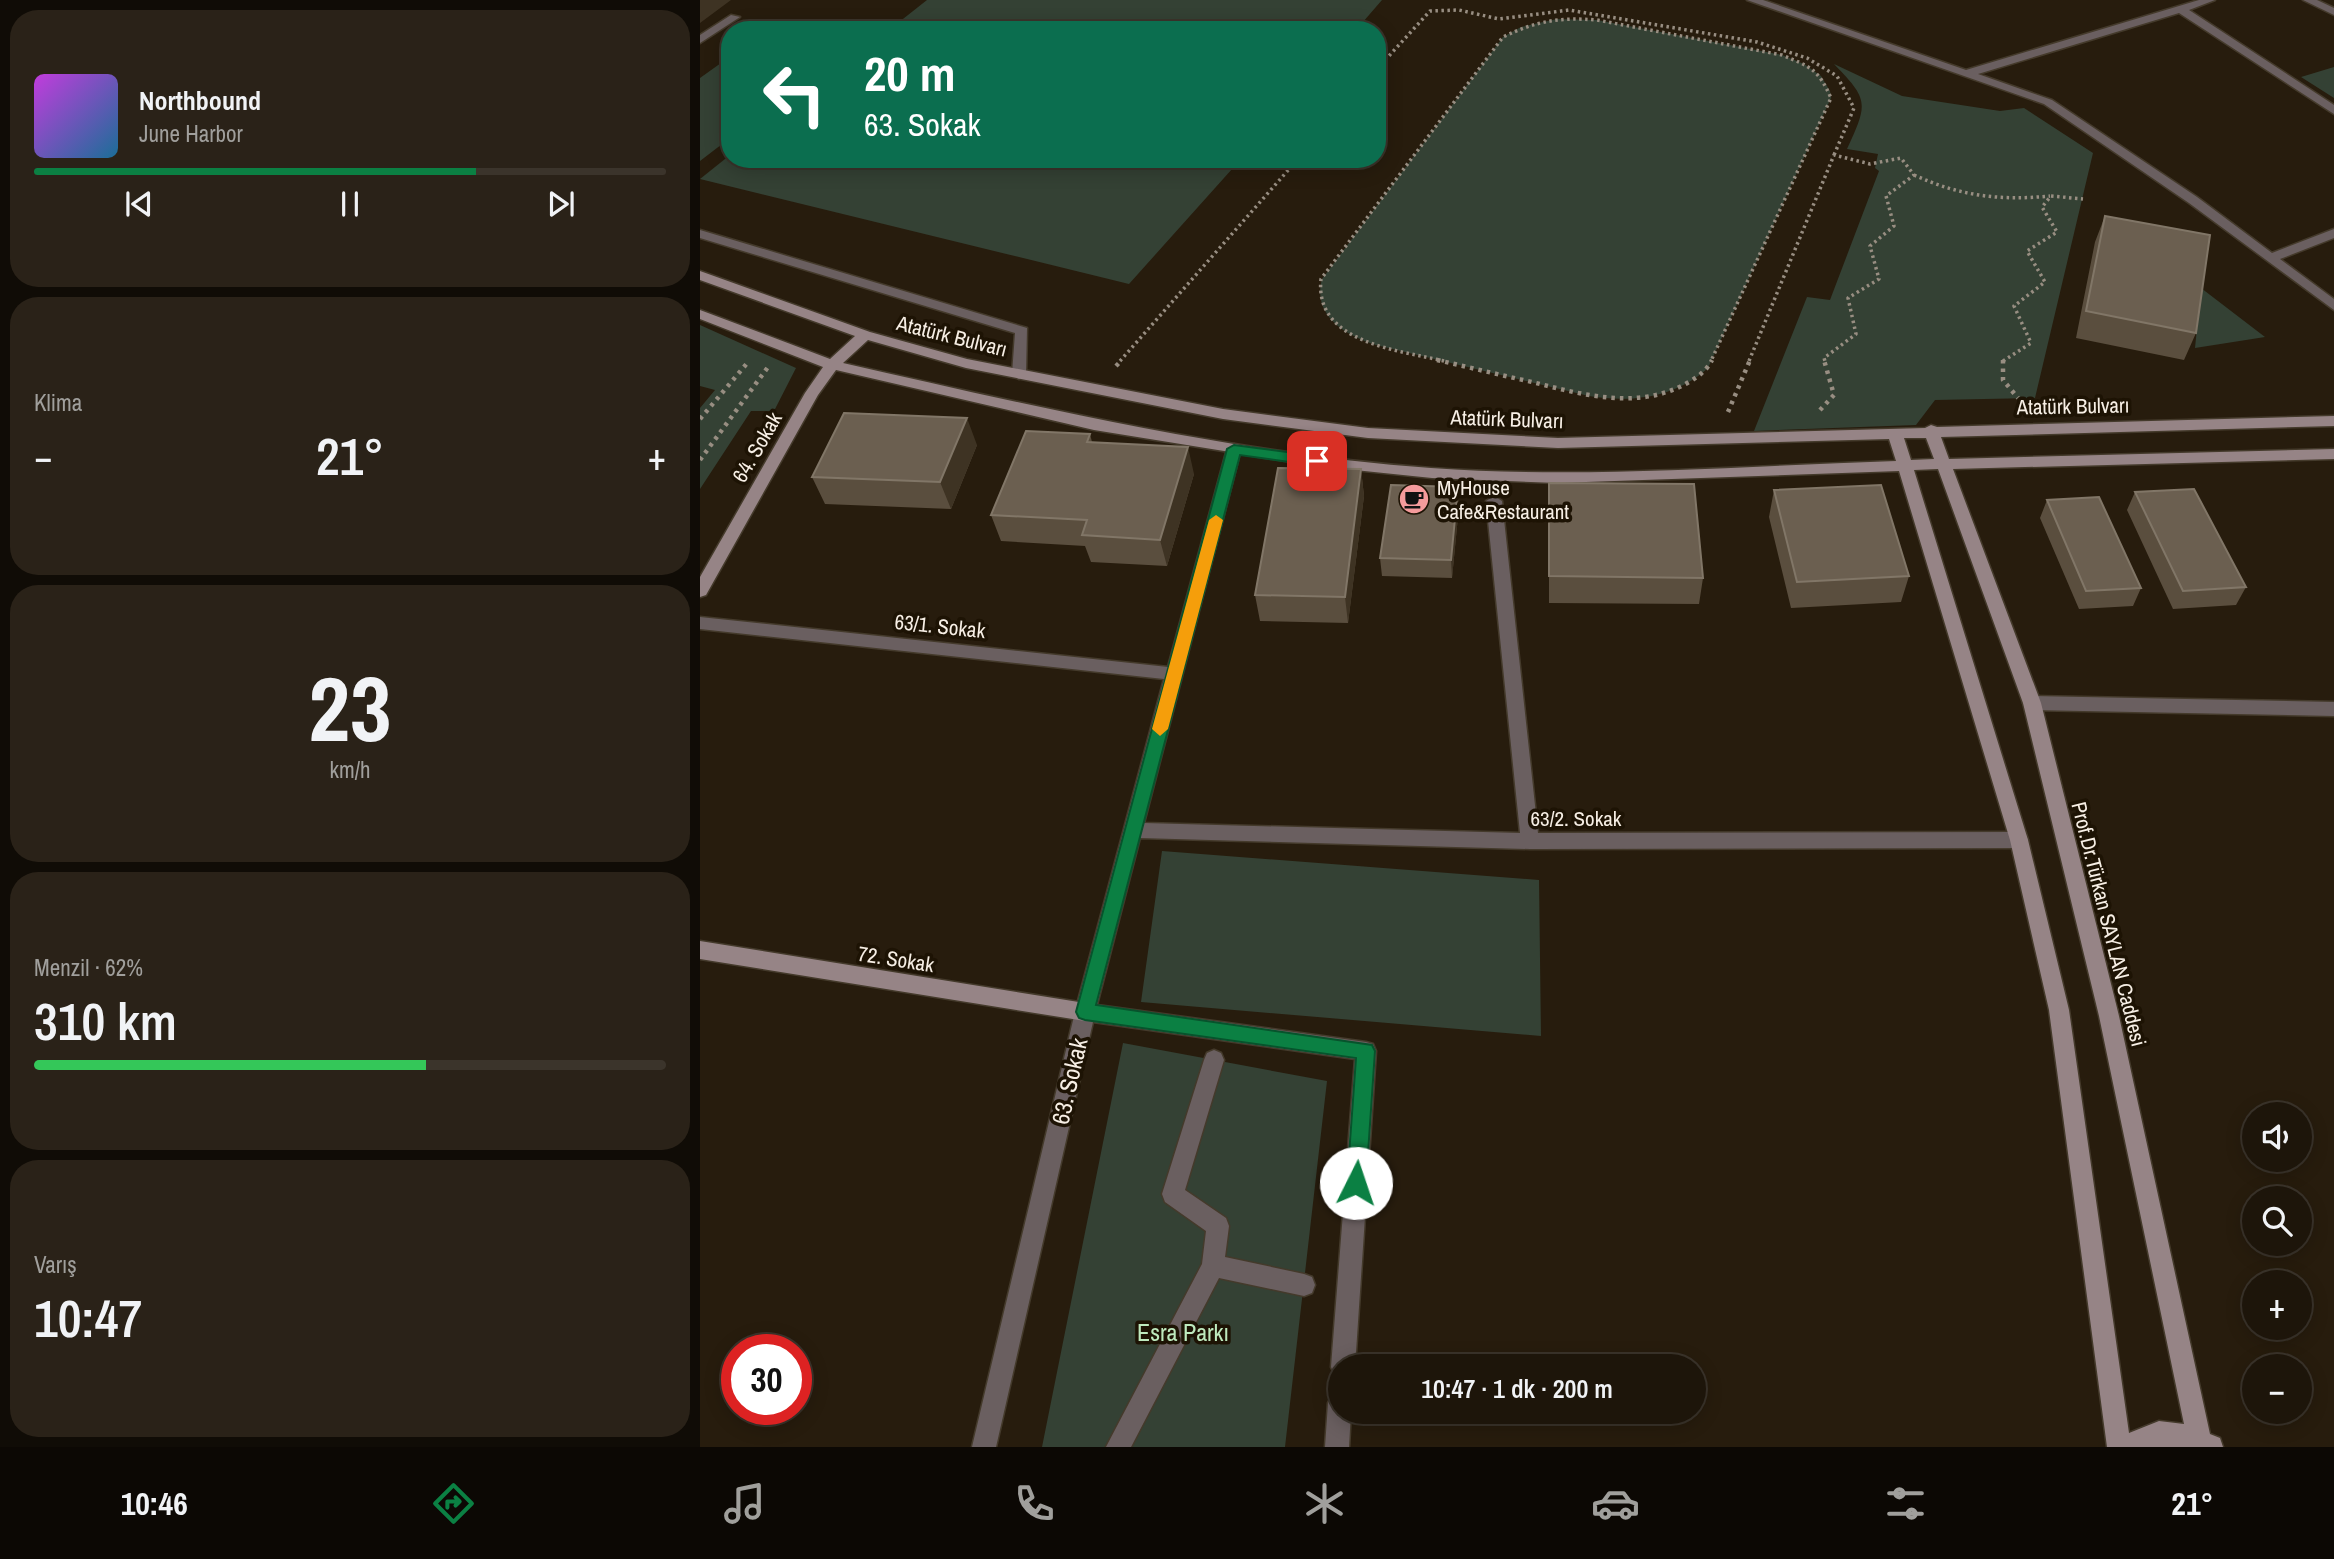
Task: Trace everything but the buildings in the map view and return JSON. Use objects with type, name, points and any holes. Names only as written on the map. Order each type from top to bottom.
[{"type":"street","points":[[1752,0],[2048,103],[2193,200],[2334,306]]},
{"type":"street","points":[[1965,74],[2210,0]]},
{"type":"street","points":[[2308,0],[2334,12]]},
{"type":"street","points":[[2181,9],[2334,110]]},
{"type":"street","points":[[729,21],[735,17]]},
{"type":"street","points":[[700,40],[721,26]]},
{"type":"street","points":[[700,233],[1022,331],[1019,374]]},
{"type":"street","points":[[2270,258],[2334,233]]},
{"type":"street","name":"Atatürk Bulvarı","points":[[700,275],[866,335],[1019,374],[1223,414],[1368,433],[1558,443],[1931,430],[2334,421]]},
{"type":"street","points":[[700,314],[832,365],[1094,425],[1234,449],[1432,473],[1557,478],[2334,454]]},
{"type":"street","name":"64. Sokak","points":[[700,591],[812,393],[832,365],[866,335]]},
{"type":"street","name":"Prof.Dr.Türkan SAYLAN Caddesi","points":[[1931,430],[2032,703],[2109,1016],[2205,1444]]},
{"type":"street","points":[[1895,433],[2019,840],[2059,1010],[2119,1447]]},
{"type":"street","points":[[1085,1012],[1234,449]]},
{"type":"street","points":[[1494,501],[1530,841]]},
{"type":"street","name":"63/1. Sokak","points":[[700,623],[1175,674]]},
{"type":"street","points":[[2032,703],[2334,709]]},
{"type":"street","name":"63/2. Sokak","points":[[1133,830],[1530,841],[2019,840]]},
{"type":"street","name":"72. Sokak","points":[[700,950],[1085,1012]]},
{"type":"street","name":"63. Sokak","points":[[984,1447],[1085,1012],[1366,1051],[1344,1354]]},
{"type":"street","points":[[1118,1447],[1213,1266],[1218,1226],[1173,1194],[1214,1060]]},
{"type":"street","points":[[1213,1266],[1304,1284]]},
{"type":"street","points":[[1337,1447],[1339,1424]]},
{"type":"street","points":[[2131,1447],[2154,1435],[2176,1433],[2205,1444]]},
{"type":"path","points":[[1386,59],[1430,11],[1459,10],[1499,19],[1569,10],[1757,42],[1807,58],[1837,76],[1854,108],[1723,426],[1714,438]]},
{"type":"path","points":[[1545,20],[1597,20],[1782,55],[1813,70],[1821,76],[1830,91],[1831,98],[1708,368],[1692,381],[1672,391],[1640,398],[1605,398],[1376,345],[1337,326],[1329,318],[1320,299],[1321,279],[1503,37],[1521,27],[1545,20]]},
{"type":"path","points":[[1834,155],[1870,164],[1901,158],[1914,175],[1945,191],[1984,200],[2013,201],[2051,196],[2082,199]]},
{"type":"path","points":[[1086,388],[1112,371],[1290,168]]},
{"type":"path","points":[[1813,417],[1834,395],[1824,358],[1856,334],[1847,298],[1880,279],[1870,246],[1894,226],[1886,196],[1914,175]]},
{"type":"path","points":[[2018,398],[2003,380],[2003,359],[2031,344],[2014,306],[2045,282],[2027,251],[2057,232],[2042,206],[2051,196]]},
{"type":"path","points":[[700,419],[766,340]]},
{"type":"path","points":[[700,460],[783,347]]},
{"type":"green space","points":[[927,0],[1382,0],[1364,21],[900,21]]},
{"type":"green space","points":[[1557,19],[1597,20],[1782,55],[1804,64],[1821,76],[1830,91],[1831,98],[1708,368],[1667,392],[1621,399],[1589,396],[1376,345],[1343,329],[1327,314],[1322,304],[1322,279],[1503,37],[1521,27]]},
{"type":"green space","points":[[721,63],[721,145],[700,161],[700,78]]},
{"type":"green space","points":[[1834,64],[1902,96],[2000,111],[2024,108],[2093,153],[2035,398],[1935,400],[1916,425],[1754,431],[1807,297],[1830,300],[1879,171],[1875,168],[1878,154],[1847,149],[1859,121],[1862,103],[1854,86]]},
{"type":"green space","points":[[2334,67],[2334,98],[2301,77]]},
{"type":"green space","points":[[721,162],[721,168],[1233,168],[1129,284],[700,179]]},
{"type":"green space","points":[[2201,288],[2265,337],[2195,348]]},
{"type":"green space","points":[[700,325],[796,368],[774,411],[751,411],[700,489],[700,408],[715,390],[700,386]]},
{"type":"green space","points":[[1162,851],[1539,880],[1541,1036],[1141,1002]]},
{"type":"green space","name":"Esra Parkı","points":[[1123,1043],[1327,1081],[1285,1447],[1042,1447]]},
{"type":"slow traffic","points":[[1160,729],[1216,520]]},
{"type":"place","name":"MyHouse Cafe&Restaurant","points":[[1414,499]]},
{"type":"route","points":[[1317,461],[1234,449],[1085,1012],[1366,1051],[1356,1183]]}]
